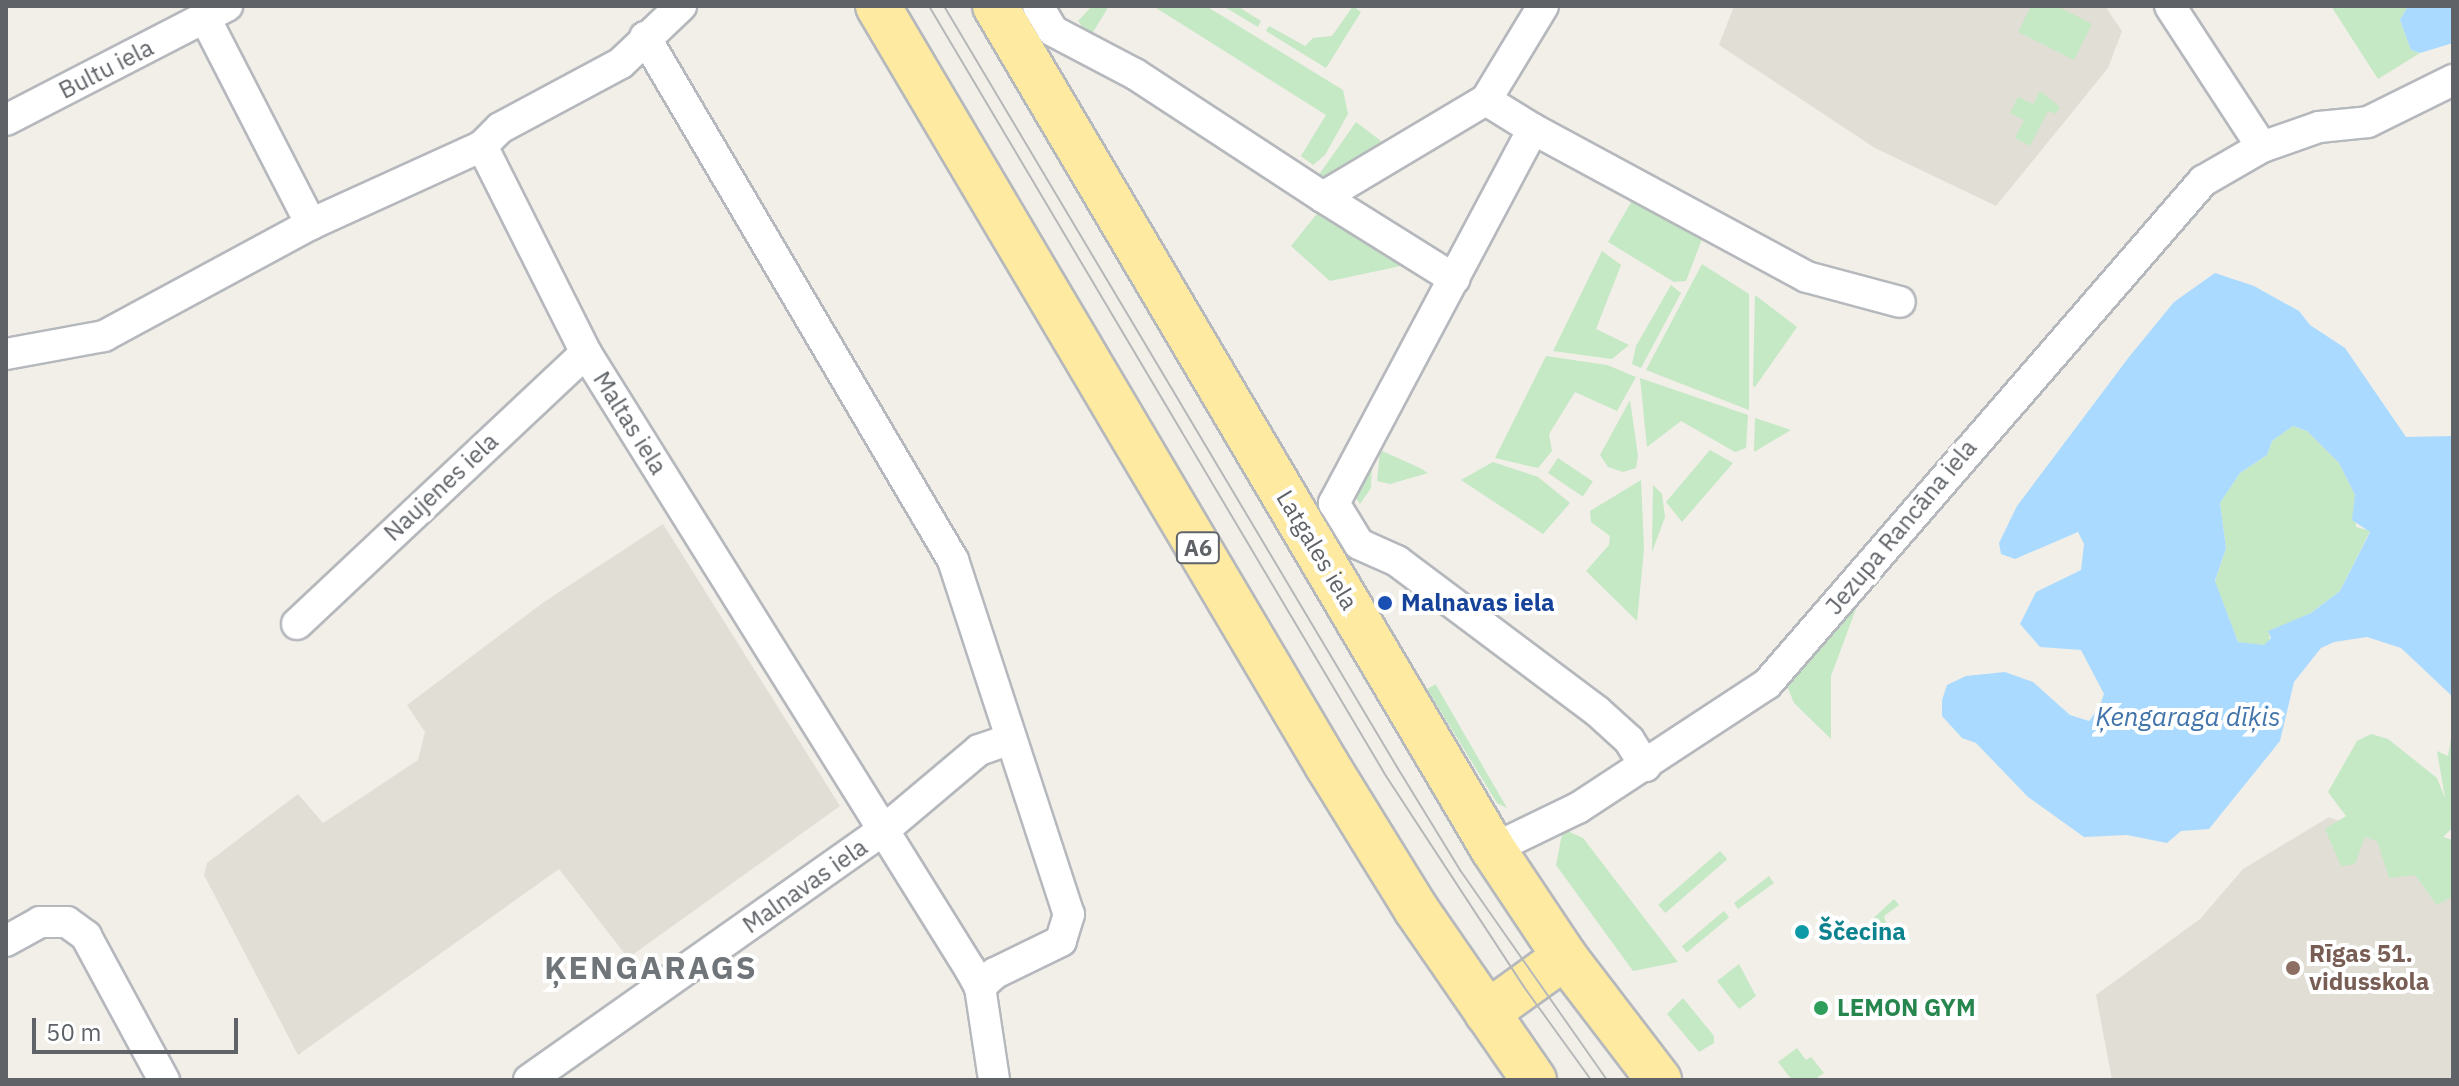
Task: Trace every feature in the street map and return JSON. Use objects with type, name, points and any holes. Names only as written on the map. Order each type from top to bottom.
[{"type":"highway","name":"A6","points":[[878,6],[1327,765],[1487,1013],[1534,1080]]},
{"type":"highway","name":"Latgales iela","points":[[1018,10],[1330,534],[1493,849],[1565,957],[1659,1080]]},
{"type":"highway","points":[[1487,1013],[1565,957]]},
{"type":"street","points":[[6,354],[104,336],[311,224],[482,146],[500,128],[621,63],[681,6]]},
{"type":"street","points":[[1323,197],[1486,100],[1543,6]]},
{"type":"street","points":[[2170,6],[2262,147]]},
{"type":"street","points":[[1018,10],[1135,74],[1454,279]]},
{"type":"street","points":[[216,12],[311,224]]},
{"type":"street","name":"Bultu iela","points":[[6,120],[216,12]]},
{"type":"street","points":[[645,37],[953,560],[1008,740],[1069,914],[1061,941],[995,973],[980,987]]},
{"type":"street","name":"Jezupa Rancāna iela","points":[[1493,849],[1578,808],[1767,684],[2165,218],[2203,181],[2262,147],[2319,127],[2368,122],[2453,80]]},
{"type":"street","points":[[1486,100],[1533,129],[1807,277],[1900,302]]},
{"type":"street","points":[[1533,129],[1334,503],[1330,534],[1397,561],[1597,711],[1629,740],[1645,766]]},
{"type":"street","name":"Maltas iela","points":[[482,146],[586,353],[980,987],[994,1080]]},
{"type":"street","name":"Naujenes iela","points":[[297,624],[586,353]]},
{"type":"street","name":"Malnavas iela","points":[[529,1080],[884,830],[979,750],[1008,740]]},
{"type":"street","points":[[6,941],[40,922],[67,922],[86,936],[164,1080]]},
{"type":"shaded area","points":[[1734,6],[2105,6],[2122,31],[2108,68],[1996,206],[1875,148],[1719,45]]},
{"type":"shaded area","points":[[663,524],[840,806],[628,958],[559,869],[298,1055],[204,875],[207,863],[298,794],[323,823],[418,760],[425,732],[407,705],[544,602]]},
{"type":"shaded area","name":"Rīgas 51. vidusskola","points":[[2329,817],[2453,865],[2453,1080],[2112,1080],[2096,995],[2200,919],[2243,869]]},
{"type":"green space","points":[[1092,6],[1109,6],[1090,37],[1078,21]]},
{"type":"green space","points":[[1153,6],[1206,6],[1343,90],[1348,114],[1325,155],[1313,165],[1301,156],[1326,115]]},
{"type":"green space","points":[[1223,6],[1237,6],[1261,21],[1258,27]]},
{"type":"green space","points":[[1353,6],[1361,12],[1326,68],[1266,31],[1269,26],[1305,46],[1313,38],[1332,36]]},
{"type":"green space","points":[[2031,6],[2057,6],[2092,24],[2074,60],[2018,32]]},
{"type":"green space","points":[[2331,6],[2408,6],[2400,20],[2411,50],[2420,53],[2378,79]]},
{"type":"green space","points":[[2040,91],[2060,107],[2056,114],[2048,111],[2030,146],[2015,138],[2024,120],[2010,113],[2018,97],[2033,104]]},
{"type":"green space","points":[[1356,122],[1389,147],[1328,180],[1316,179]]},
{"type":"green space","points":[[1633,199],[1702,239],[1686,281],[1674,282],[1608,242]]},
{"type":"green space","points":[[1324,205],[1410,264],[1330,281],[1291,246]]},
{"type":"green space","points":[[1602,251],[1621,265],[1596,329],[1629,345],[1612,359],[1553,351]]},
{"type":"green space","points":[[1702,264],[1749,294],[1749,410],[1646,370]]},
{"type":"green space","points":[[1671,285],[1681,293],[1641,368],[1632,364],[1636,346]]},
{"type":"green space","points":[[1755,295],[1797,327],[1755,387],[1753,386]]},
{"type":"green space","points":[[1546,356],[1607,365],[1636,377],[1617,411],[1575,392],[1549,434],[1552,451],[1538,468],[1495,458]]},
{"type":"green space","points":[[1640,378],[1748,415],[1746,448],[1735,452],[1681,421],[1647,447]]},
{"type":"green space","points":[[1630,400],[1638,456],[1636,468],[1623,472],[1608,467],[1600,455]]},
{"type":"green space","points":[[1755,418],[1791,430],[1754,452]]},
{"type":"green space","points":[[2293,426],[2307,431],[2339,463],[2355,495],[2356,527],[2370,531],[2340,591],[2311,613],[2269,632],[2270,642],[2264,646],[2238,642],[2215,582],[2226,548],[2220,503],[2240,473],[2267,455],[2272,441]]},
{"type":"green space","points":[[1380,450],[1428,473],[1390,484],[1377,481]]},
{"type":"green space","points":[[1710,450],[1733,463],[1682,522],[1666,502]]},
{"type":"green space","points":[[1558,458],[1593,481],[1583,496],[1548,473]]},
{"type":"green space","points":[[1372,461],[1371,488],[1360,504],[1354,495]]},
{"type":"green space","points":[[1493,462],[1538,477],[1570,503],[1543,534],[1461,480]]},
{"type":"green space","points":[[1641,480],[1644,549],[1637,621],[1586,571],[1609,545],[1610,536],[1591,522],[1590,511]]},
{"type":"green space","points":[[1653,485],[1662,494],[1665,517],[1652,552]]},
{"type":"green space","points":[[1863,590],[1831,676],[1831,739],[1794,703],[1786,683]]},
{"type":"green space","points":[[1436,684],[1507,808],[1497,803],[1427,689]]},
{"type":"green space","points":[[2453,727],[2453,827],[2443,837],[2453,840],[2453,896],[2437,905],[2415,875],[2389,878],[2377,841],[2365,837],[2355,864],[2341,866],[2325,829],[2346,816],[2328,792],[2357,741],[2371,734],[2388,739],[2437,778],[2445,798],[2437,751],[2448,756]]},
{"type":"green space","points":[[1563,829],[1583,838],[1678,962],[1633,971],[1556,865]]},
{"type":"green space","points":[[1720,851],[1727,859],[1665,913],[1658,905]]},
{"type":"green space","points":[[1769,876],[1774,883],[1738,909],[1734,903]]},
{"type":"green space","points":[[1894,899],[1899,905],[1884,916],[1888,929],[1877,938],[1866,925]]},
{"type":"green space","points":[[1724,911],[1729,917],[1687,952],[1682,946]]},
{"type":"green space","points":[[1739,964],[1756,996],[1739,1009],[1717,981]]},
{"type":"green space","points":[[1683,998],[1714,1036],[1714,1043],[1699,1052],[1667,1014]]},
{"type":"green space","points":[[1797,1048],[1806,1060],[1811,1057],[1824,1073],[1814,1080],[1792,1080],[1778,1062]]},
{"type":"water","points":[[2408,6],[2453,6],[2453,43],[2420,53],[2411,50],[2400,20]]},
{"type":"water","name":"Ķengaraga dīķis","points":[[2215,273],[2254,286],[2299,311],[2310,325],[2345,348],[2406,437],[2453,436],[2453,697],[2401,648],[2367,637],[2334,642],[2321,648],[2294,682],[2280,741],[2209,829],[2181,831],[2167,843],[2127,835],[2084,837],[2028,797],[1976,743],[1962,738],[1942,716],[1942,700],[1947,685],[1966,676],[2005,672],[2033,682],[2070,715],[2089,721],[2099,708],[2104,694],[2081,650],[2040,647],[2020,624],[2036,592],[2081,570],[2084,544],[2078,532],[2015,559],[2001,554],[1999,543],[2017,506],[2174,302]],"holes":[[[2293,426],[2307,431],[2339,463],[2355,495],[2352,520],[2370,532],[2340,591],[2311,613],[2268,631],[2271,638],[2264,645],[2238,642],[2215,581],[2226,548],[2220,503],[2240,473],[2267,455],[2272,441]]]},
{"type":"tram line","points":[[929,6],[1386,776],[1524,987],[1591,1080]]},
{"type":"tram line","points":[[944,6],[1460,870],[1607,1080]]},
{"type":"place","name":"Malnavas iela","points":[[1385,603]]},
{"type":"place","name":"Ščecina","points":[[1802,932]]},
{"type":"place","name":"Rīgas 51. vidusskola","points":[[2293,968]]},
{"type":"place","name":"LEMON GYM","points":[[1821,1008]]},
{"type":"district","name":"ĶENGARAGS","points":[[651,967]]}]
